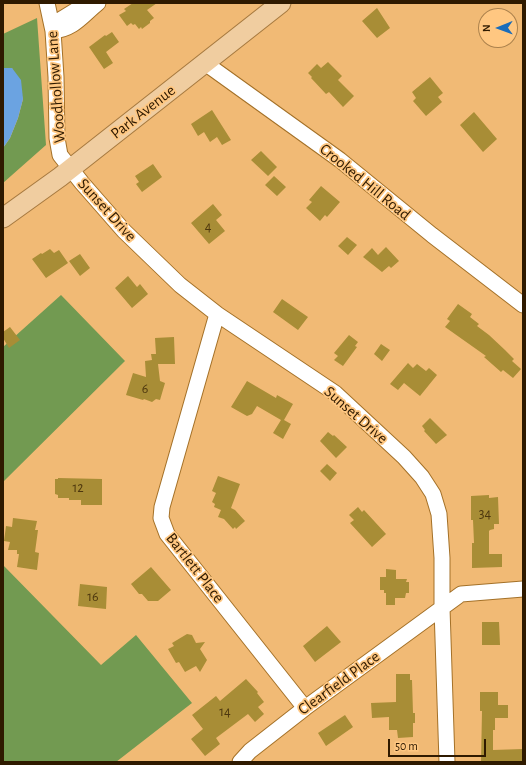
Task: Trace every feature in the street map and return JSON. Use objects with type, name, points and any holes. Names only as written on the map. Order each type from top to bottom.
[{"type":"main road","name":"Park Avenue","points":[[3,218],[71,168],[281,3]]},
{"type":"street","name":"Woodhollow Lane","points":[[47,3],[52,28],[56,77],[57,138],[60,155],[71,168]]},
{"type":"street","points":[[52,28],[89,3]]},
{"type":"street","points":[[52,28],[64,30],[72,26],[98,3]]},
{"type":"street","name":"Crooked Hill Road","points":[[205,63],[340,160],[432,235],[523,305]]},
{"type":"street","name":"Sunset Drive","points":[[71,168],[124,231],[180,285],[217,314],[335,393],[404,458],[422,477],[433,494],[439,514],[442,558],[442,608],[447,762]]},
{"type":"street","name":"Bartlett Place","points":[[217,314],[162,507],[161,518],[167,534],[305,708]]},
{"type":"street","name":"Clearfield Place","points":[[240,762],[250,750],[305,708],[461,594],[523,589]]},
{"type":"green space","points":[[37,18],[46,145],[3,183],[3,148],[10,138],[18,118],[23,99],[12,68],[3,68],[3,34]]},
{"type":"green space","points":[[61,295],[125,361],[3,482],[3,347]]},
{"type":"green space","points":[[3,565],[101,665],[136,635],[192,703],[116,762],[3,762]]},
{"type":"water","points":[[3,68],[12,68],[21,80],[23,99],[18,118],[10,138],[3,148]]},
{"type":"building","points":[[133,3],[157,3],[147,10],[154,18],[142,29],[141,27],[139,29],[135,24],[133,25],[131,23],[127,26],[119,15],[126,11],[124,9]]},
{"type":"building","points":[[377,8],[390,28],[377,38],[362,21]]},
{"type":"building","points":[[112,32],[119,42],[106,52],[113,63],[104,69],[89,47],[105,35],[106,36]]},
{"type":"building","points":[[328,62],[342,76],[338,80],[354,96],[343,107],[329,92],[326,94],[308,73],[317,64],[321,68]]},
{"type":"building","points":[[430,77],[443,93],[438,97],[442,102],[426,116],[413,101],[416,98],[412,92]]},
{"type":"building","points":[[212,110],[231,140],[222,145],[217,137],[210,142],[204,132],[198,136],[191,124]]},
{"type":"building","points":[[474,112],[497,139],[483,152],[460,125]]},
{"type":"building","points":[[261,151],[277,167],[268,176],[251,160]]},
{"type":"building","points":[[153,164],[162,177],[142,192],[136,184],[139,182],[135,176]]},
{"type":"building","points":[[274,176],[286,187],[277,196],[265,185]]},
{"type":"building","points":[[321,186],[340,202],[327,217],[325,215],[320,221],[306,208],[312,202],[309,200]]},
{"type":"building","points":[[213,204],[222,215],[216,220],[225,231],[209,244],[191,223]]},
{"type":"building","points":[[347,237],[357,245],[348,255],[338,246]]},
{"type":"building","points":[[386,247],[399,261],[391,268],[389,266],[382,272],[363,257],[372,248],[378,255]]},
{"type":"building","points":[[50,249],[54,253],[59,250],[68,263],[46,278],[32,259]]},
{"type":"building","points":[[80,254],[90,268],[80,276],[69,261]]},
{"type":"building","points":[[128,276],[137,287],[140,284],[148,294],[132,308],[115,288]]},
{"type":"building","points":[[282,299],[308,317],[298,330],[273,312]]},
{"type":"building","points":[[458,304],[472,314],[470,317],[479,324],[477,326],[489,335],[514,359],[512,361],[521,369],[513,378],[503,370],[501,372],[484,357],[486,356],[445,327],[450,321],[447,319]]},
{"type":"building","points":[[10,327],[20,340],[9,348],[3,338],[3,332]]},
{"type":"building","points":[[349,335],[358,342],[355,346],[357,347],[343,366],[334,360],[338,356],[334,353]]},
{"type":"building","points":[[174,337],[175,364],[158,364],[160,381],[165,383],[160,400],[156,399],[152,402],[126,395],[133,373],[146,377],[145,361],[152,360],[151,354],[156,354],[155,338]]},
{"type":"building","points":[[381,344],[390,350],[382,361],[374,354]]},
{"type":"building","points":[[408,363],[413,368],[417,364],[426,371],[429,368],[437,375],[420,396],[404,383],[398,390],[390,384]]},
{"type":"building","points":[[247,381],[276,398],[277,395],[293,404],[284,420],[291,424],[283,439],[273,433],[281,420],[257,406],[252,414],[247,416],[231,407]]},
{"type":"building","points":[[430,418],[447,435],[436,444],[424,431],[425,430],[422,426]]},
{"type":"building","points":[[328,432],[333,436],[334,435],[347,447],[336,458],[320,441]]},
{"type":"building","points":[[327,464],[337,473],[330,481],[320,471]]},
{"type":"building","points":[[218,476],[240,484],[231,508],[235,510],[245,521],[236,529],[235,527],[233,529],[224,519],[218,517],[221,510],[214,507],[215,504],[212,502],[216,493],[212,491]]},
{"type":"building","points":[[55,479],[102,479],[102,505],[81,505],[81,500],[58,498],[58,495],[55,494]]},
{"type":"building","points":[[489,495],[489,498],[498,497],[499,524],[494,524],[494,529],[489,531],[489,554],[502,554],[502,567],[472,568],[472,543],[474,543],[473,520],[471,520],[471,496]]},
{"type":"building","points":[[358,507],[362,512],[364,510],[386,534],[372,547],[350,523],[354,520],[349,515]]},
{"type":"building","points":[[13,518],[37,521],[35,530],[38,530],[35,552],[39,553],[37,570],[17,567],[19,554],[17,554],[17,550],[8,550],[10,542],[4,541],[6,526],[12,527]]},
{"type":"building","points":[[151,567],[171,590],[158,601],[148,601],[142,594],[139,594],[131,584]]},
{"type":"building","points":[[386,569],[396,570],[396,579],[407,579],[406,582],[409,582],[409,593],[406,593],[405,598],[395,598],[395,605],[386,605],[386,593],[384,593],[384,590],[380,590],[380,577],[386,577]]},
{"type":"building","points":[[80,584],[107,587],[106,609],[78,606]]},
{"type":"building","points":[[482,622],[499,622],[500,645],[482,645]]},
{"type":"building","points":[[327,626],[341,642],[315,662],[303,646]]},
{"type":"building","points":[[187,634],[192,635],[196,643],[205,642],[200,649],[207,660],[200,672],[196,666],[185,672],[179,662],[176,663],[168,649],[174,646],[172,643]]},
{"type":"building","points":[[396,674],[410,674],[410,680],[412,680],[413,713],[415,713],[413,737],[398,738],[397,730],[389,730],[389,717],[372,718],[371,703],[396,702]]},
{"type":"building","points":[[246,679],[258,692],[257,693],[264,702],[258,707],[264,714],[255,722],[248,714],[216,738],[220,744],[205,756],[191,739],[203,729],[192,715],[216,696],[220,701]]},
{"type":"building","points":[[480,692],[498,692],[498,705],[508,705],[508,718],[495,718],[495,730],[493,730],[493,750],[523,749],[523,762],[481,762],[482,711],[480,711]]},
{"type":"building","points":[[345,715],[353,727],[326,746],[318,733]]}]
